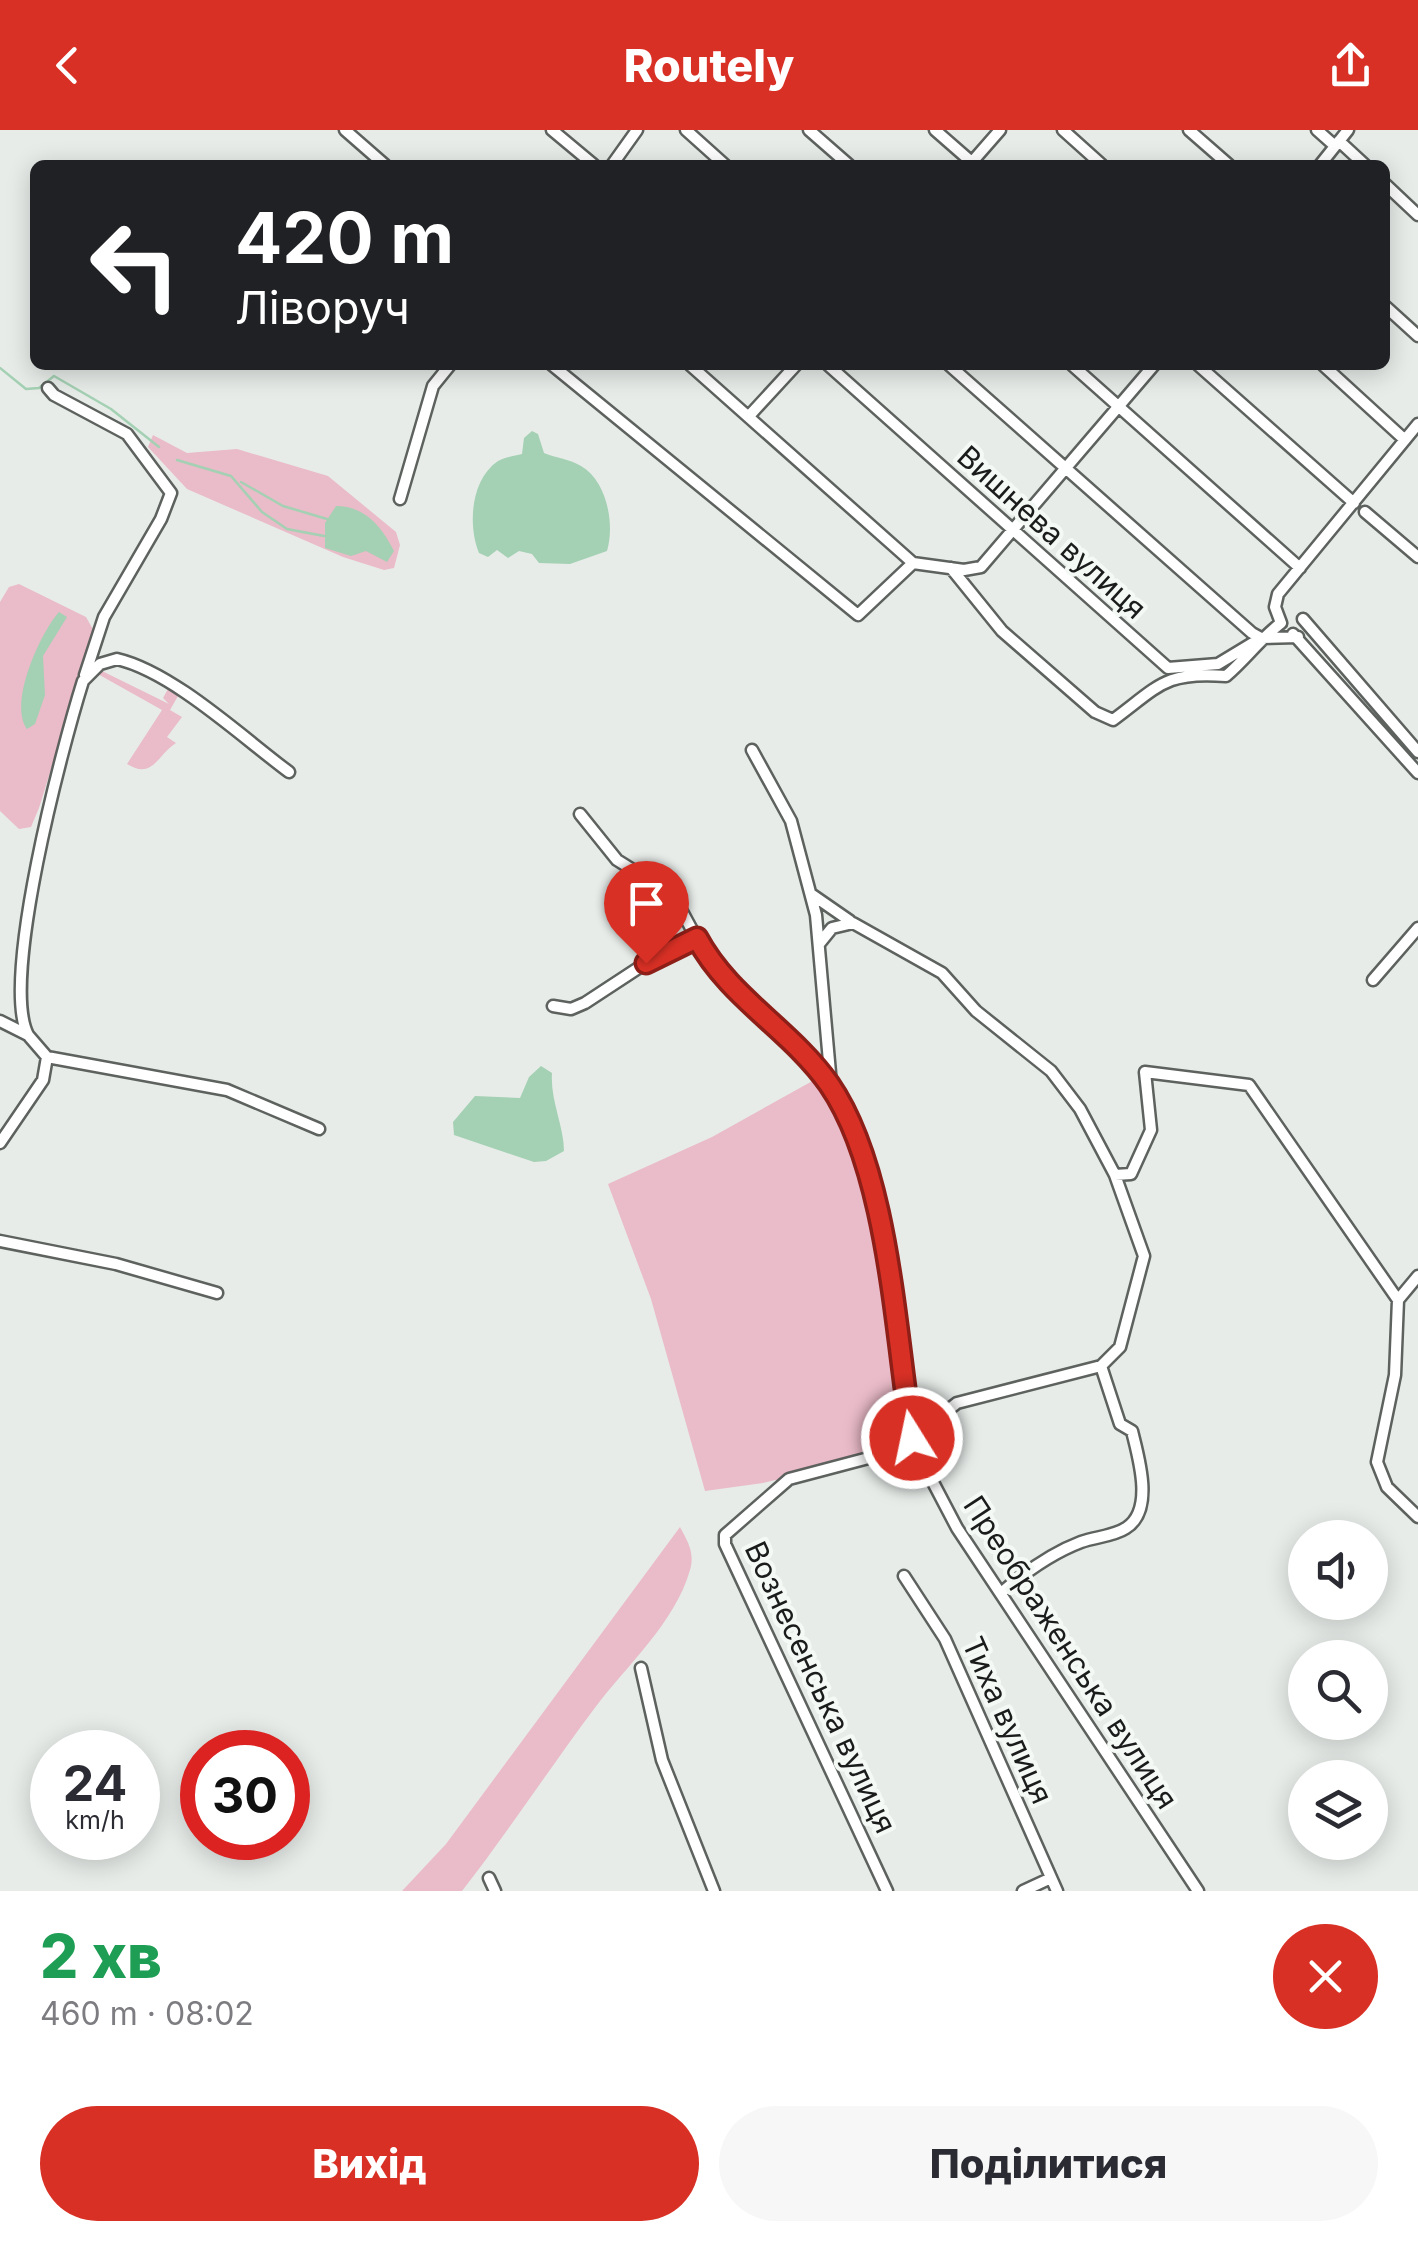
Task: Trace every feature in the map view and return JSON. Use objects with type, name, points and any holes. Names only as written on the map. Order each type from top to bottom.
[{"type":"street","points":[[345,130],[379,160]]},
{"type":"street","points":[[552,130],[588,160]]},
{"type":"street","points":[[616,160],[638,130]]},
{"type":"street","points":[[686,130],[720,160]]},
{"type":"street","points":[[810,130],[843,160]]},
{"type":"street","points":[[936,130],[969,160]]},
{"type":"street","points":[[976,160],[1000,130]]},
{"type":"street","points":[[1062,130],[1096,160]]},
{"type":"street","points":[[1189,130],[1223,160]]},
{"type":"street","points":[[1317,130],[1358,160]]},
{"type":"street","points":[[1324,160],[1348,130]]},
{"type":"street","points":[[1390,189],[1418,215]]},
{"type":"street","points":[[1390,311],[1418,336]]},
{"type":"street","points":[[400,499],[433,386],[446,370]]},
{"type":"street","points":[[558,370],[858,615],[913,563]]},
{"type":"street","points":[[696,370],[913,563],[950,568],[982,567],[1150,370]]},
{"type":"street","points":[[749,416],[791,370]]},
{"type":"street","name":"Вишнева вулиця","points":[[834,370],[1168,668],[1218,664],[1261,638]]},
{"type":"street","points":[[955,370],[1261,638],[1298,638]]},
{"type":"street","points":[[1078,370],[1300,568]]},
{"type":"street","points":[[1204,370],[1354,503]]},
{"type":"street","points":[[1328,370],[1405,440]]},
{"type":"street","points":[[48,388],[54,396],[127,434],[171,493],[104,617],[36,827],[12,998],[16,1018],[47,1057],[226,1090],[319,1128]]},
{"type":"street","points":[[1418,424],[1278,594],[1275,607],[1281,623],[1418,773]]},
{"type":"street","points":[[1365,512],[1418,556]]},
{"type":"street","points":[[950,568],[1002,631],[1105,719],[1114,720],[1138,697],[1179,675],[1226,676],[1261,638],[1281,623]]},
{"type":"street","points":[[1303,619],[1418,752]]},
{"type":"street","points":[[84,681],[100,664],[126,662],[175,688],[289,772]]},
{"type":"street","name":"Преображенська вулиця","points":[[752,750],[791,821],[810,893],[832,1088]]},
{"type":"street","name":"Преображенська вулиця","points":[[580,814],[618,860],[674,895],[711,965],[733,990],[811,1059],[832,1088],[856,1134],[868,1168],[913,1442],[957,1528],[1198,1891]]},
{"type":"street","points":[[810,893],[942,973],[976,1011],[1051,1071],[1080,1108],[1115,1175],[1144,1256],[1128,1328],[1120,1346],[1101,1366],[958,1402],[913,1442]]},
{"type":"street","points":[[818,944],[832,928],[853,922]]},
{"type":"street","points":[[1374,980],[1418,928]]},
{"type":"street","points":[[554,1006],[571,1009],[585,1003],[646,963],[697,938]]},
{"type":"street","points":[[0,1023],[28,1035]]},
{"type":"street","points":[[0,1143],[43,1080],[47,1057]]},
{"type":"street","points":[[1115,1175],[1132,1174],[1148,1142],[1144,1072],[1249,1085],[1398,1300],[1396,1375],[1377,1462],[1387,1487],[1418,1517]]},
{"type":"street","points":[[0,1241],[116,1264],[217,1293]]},
{"type":"street","points":[[1398,1300],[1418,1276]]},
{"type":"street","points":[[1000,1593],[1078,1543],[1122,1531],[1137,1512],[1141,1494],[1132,1430],[1120,1424],[1101,1366]]},
{"type":"street","name":"Вознесенська вулиця","points":[[887,1891],[725,1544],[725,1535],[788,1479],[913,1442]]},
{"type":"street","name":"Тиха вулиця","points":[[904,1576],[944,1639],[1057,1891]]},
{"type":"street","points":[[641,1668],[662,1760],[714,1891]]},
{"type":"street","points":[[489,1878],[495,1891]]},
{"type":"street","points":[[1023,1891],[1051,1878]]},
{"type":"shaded area","points":[[532,431],[538,434],[544,453],[577,464],[597,482],[609,516],[607,551],[570,564],[539,563],[532,554],[519,551],[508,558],[497,550],[488,557],[479,553],[473,530],[477,491],[498,461],[522,454],[524,438]]},
{"type":"shaded area","points":[[153,435],[187,453],[237,449],[328,476],[396,532],[400,545],[394,568],[384,570],[343,557],[187,489],[148,447]]},
{"type":"shaded area","points":[[336,506],[356,510],[378,526],[394,551],[387,562],[366,551],[351,556],[325,548],[325,523]]},
{"type":"shaded area","points":[[19,584],[86,617],[94,631],[39,808],[31,827],[19,829],[0,811],[0,602],[9,587]]},
{"type":"shaded area","points":[[59,612],[67,617],[43,656],[45,695],[35,724],[27,729],[22,718],[24,687],[43,636]]},
{"type":"shaded area","points":[[100,670],[169,704],[163,698],[168,689],[178,696],[170,710],[182,717],[167,737],[176,743],[149,768],[127,764],[162,710],[96,673]]},
{"type":"shaded area","points":[[541,1066],[552,1073],[564,1151],[546,1161],[534,1162],[454,1135],[453,1122],[475,1096],[520,1098],[529,1077]]},
{"type":"shaded area","points":[[816,1079],[844,1124],[871,1206],[906,1449],[763,1483],[705,1491],[651,1299],[608,1184],[712,1137]]},
{"type":"shaded area","points":[[680,1527],[692,1558],[673,1608],[594,1709],[479,1869],[462,1891],[402,1891],[446,1844]]},
{"type":"waterway","points":[[0,368],[26,389],[39,388],[54,376],[111,409],[159,447]]},
{"type":"waterway","points":[[177,460],[231,476],[262,512],[287,529],[324,536]]},
{"type":"waterway","points":[[241,482],[283,506],[327,519]]},
{"type":"route","points":[[646,963],[697,938],[711,965],[733,990],[811,1059],[840,1100],[868,1168],[880,1224],[912,1438]]}]
